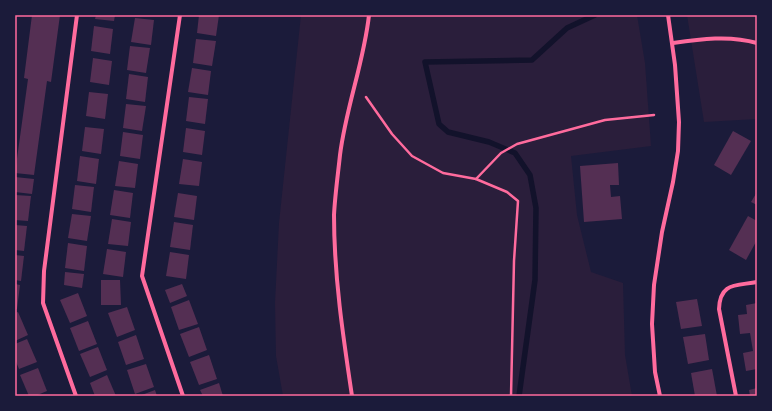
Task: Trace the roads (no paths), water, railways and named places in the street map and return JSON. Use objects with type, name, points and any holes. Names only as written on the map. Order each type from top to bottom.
[{"type":"street","points":[[76,396],[43,303],[44,272],[77,15]]},
{"type":"street","points":[[180,15],[142,276],[183,396]]},
{"type":"street","points":[[352,396],[339,307],[334,214],[340,153],[347,112],[365,39],[369,15]]},
{"type":"street","points":[[660,396],[655,372],[652,324],[653,293],[662,232],[678,151],[679,122],[677,79],[668,15]]},
{"type":"street","points":[[673,43],[716,39],[746,40],[757,43]]},
{"type":"street","points":[[736,396],[719,309],[719,300],[724,291],[730,286],[757,282]]},
{"type":"waterway","points":[[519,396],[535,280],[536,208],[530,175],[515,153],[489,142],[448,132],[439,124],[425,62],[532,60],[567,28],[595,15]]}]
